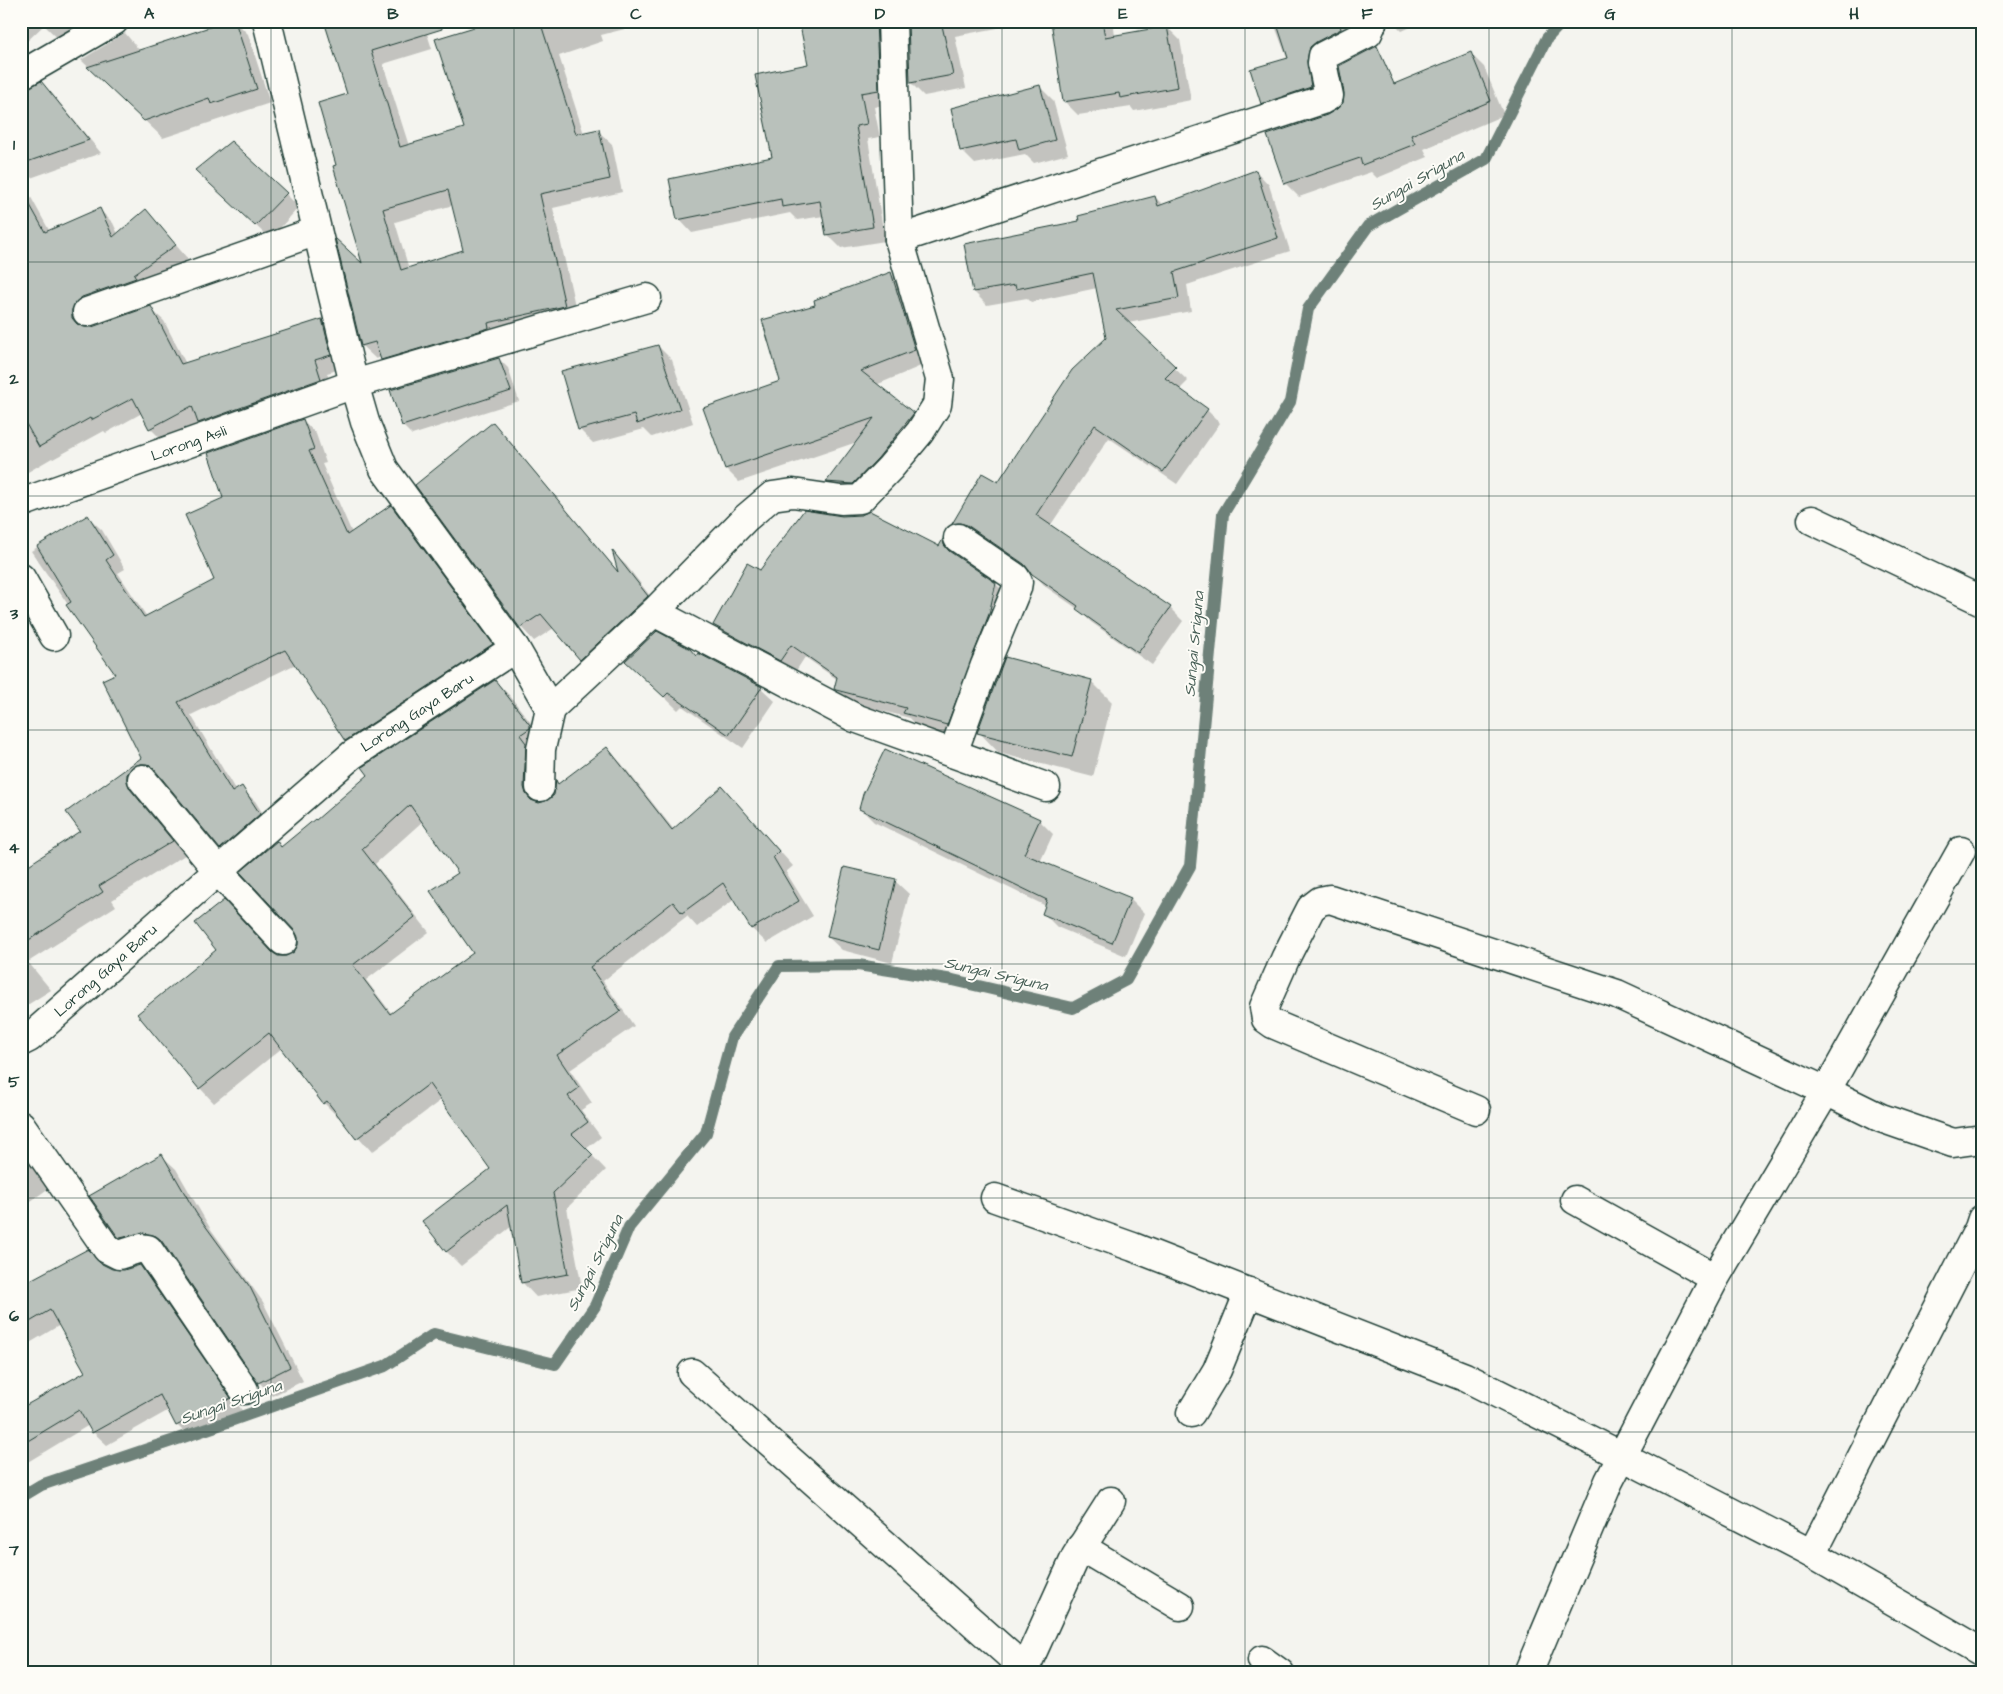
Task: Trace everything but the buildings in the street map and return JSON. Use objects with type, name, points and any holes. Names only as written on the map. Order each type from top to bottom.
[{"type":"street","points":[[21,75],[114,21]]},
{"type":"street","points":[[267,21],[354,384],[365,422],[384,469],[515,648],[550,709]]},
{"type":"street","points":[[540,787],[541,749],[550,709],[654,612],[746,518],[772,496],[793,493],[841,500],[860,499],[890,468],[920,432],[937,405],[940,379],[899,239],[892,21]]},
{"type":"street","points":[[899,239],[1322,100],[1329,96],[1322,63],[1323,56],[1368,33],[1373,21]]},
{"type":"street","points":[[87,312],[317,231]]},
{"type":"street","name":"Lorong Asli","points":[[21,503],[354,384],[647,298]]},
{"type":"street","points":[[1812,520],[1982,601]]},
{"type":"street","points":[[953,753],[985,664],[1018,585],[1015,577],[958,538]]},
{"type":"street","points":[[21,578],[54,636]]},
{"type":"street","points":[[654,612],[855,718],[1046,787]]},
{"type":"street","name":"Lorong Gaya Baru","points":[[21,1042],[35,1033],[218,870],[352,755],[515,648]]},
{"type":"street","points":[[142,779],[218,870],[283,941]]},
{"type":"street","points":[[1528,1673],[1609,1481],[1714,1278],[1826,1091],[1961,851]]},
{"type":"street","points":[[1476,1110],[1333,1050],[1266,1019],[1264,1007],[1286,957],[1312,908],[1320,901],[1330,899],[1617,994],[1881,1118],[1953,1143],[1982,1140]]},
{"type":"street","points":[[21,1126],[107,1249],[120,1255],[141,1248],[148,1249],[244,1390]]},
{"type":"street","points":[[995,1198],[1133,1247],[1465,1377],[1812,1554],[1978,1643]]},
{"type":"street","points":[[1575,1200],[1714,1278]]},
{"type":"street","points":[[1812,1554],[1982,1219]]},
{"type":"street","points":[[1191,1413],[1217,1370],[1249,1292]]},
{"type":"street","points":[[692,1373],[1024,1671],[1081,1547],[1111,1501]]},
{"type":"street","points":[[1081,1547],[1180,1606]]},
{"type":"waterway","name":"Sungai Sriguna","points":[[21,1497],[41,1485],[385,1366],[434,1334],[555,1364],[595,1306],[629,1227],[706,1133],[732,1037],[779,966],[858,965],[953,980],[1073,1008],[1126,980],[1190,866],[1223,514],[1290,402],[1308,309],[1368,226],[1486,159],[1547,38],[1563,21]]}]
